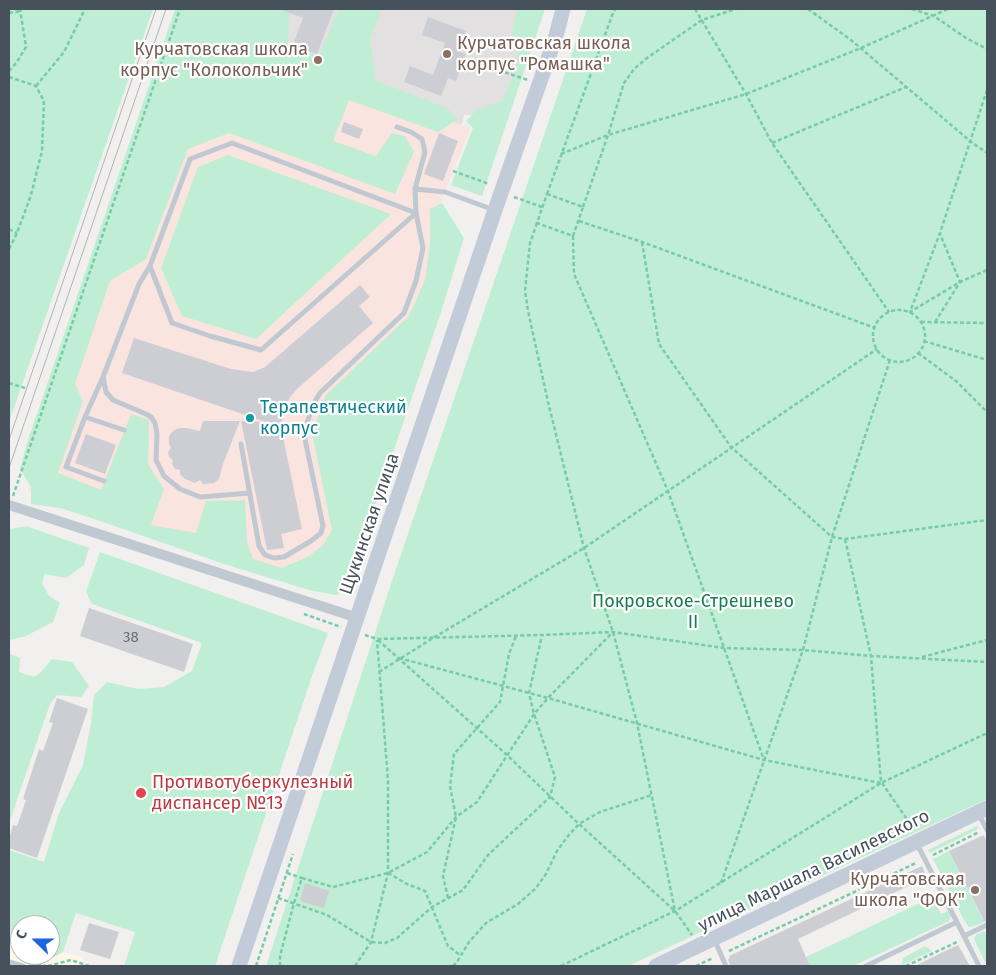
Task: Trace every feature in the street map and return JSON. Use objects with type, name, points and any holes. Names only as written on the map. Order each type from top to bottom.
[{"type":"main road","name":"Щукинская улица","points":[[239,966],[564,9]]},
{"type":"main road","name":"улица Маршала Василевского","points":[[656,966],[982,811]]},
{"type":"street","points":[[10,505],[358,618]]},
{"type":"lane","points":[[241,444],[259,546],[265,555],[274,558],[284,557],[311,541],[321,533],[323,526],[305,439],[306,426],[313,405],[320,393],[404,313],[416,281],[423,248],[416,213],[415,190],[425,152],[422,139],[411,132],[397,127]]},
{"type":"lane","points":[[104,481],[66,467],[139,284],[150,266],[190,159],[232,143],[416,213]]},
{"type":"lane","points":[[415,190],[445,192],[495,210]]},
{"type":"lane","points":[[150,266],[172,323],[261,350],[416,213]]},
{"type":"lane","points":[[103,377],[106,392],[113,400],[146,414],[156,423],[156,460],[164,476],[180,489],[200,497],[250,493]]},
{"type":"lane","points":[[86,417],[124,430]]},
{"type":"lane","points":[[982,811],[987,829]]},
{"type":"lane","points":[[912,844],[925,859],[979,966]]},
{"type":"lane","points":[[866,966],[958,922]]},
{"type":"lane","points":[[965,937],[987,925]]},
{"type":"lane","points":[[714,939],[726,966]]},
{"type":"lane","points":[[9,962],[23,966]]},
{"type":"path","points":[[36,86],[64,52],[85,9]]},
{"type":"path","points":[[10,505],[180,9]]},
{"type":"path","points":[[615,9],[530,243],[526,291],[528,311],[548,402],[584,548],[613,632],[637,723],[675,911]]},
{"type":"path","points":[[695,9],[746,94],[772,143],[889,312]]},
{"type":"path","points":[[736,9],[702,20],[647,58],[634,69],[624,83],[573,236],[574,274],[668,491],[764,760]]},
{"type":"path","points":[[808,9],[861,48],[906,88],[987,153]]},
{"type":"path","points":[[912,9],[934,16],[966,38],[987,49]]},
{"type":"path","points":[[562,154],[608,134],[746,94],[861,48],[948,9]]},
{"type":"path","points":[[9,13],[20,10],[26,47],[9,71]]},
{"type":"path","points":[[474,62],[529,80]]},
{"type":"path","points":[[9,77],[36,86],[44,101],[42,151],[31,195],[9,249]]},
{"type":"path","points":[[772,143],[906,88]]},
{"type":"path","points":[[910,312],[940,233],[987,90]]},
{"type":"path","points":[[453,171],[493,185]]},
{"type":"path","points":[[547,194],[583,207]]},
{"type":"path","points":[[510,196],[542,207]]},
{"type":"path","points":[[579,221],[642,242],[874,328]]},
{"type":"path","points":[[537,223],[573,236]]},
{"type":"path","points":[[9,229],[17,233]]},
{"type":"path","points":[[940,233],[960,282]]},
{"type":"path","points":[[642,242],[659,344],[731,447],[832,537],[845,539],[987,520]]},
{"type":"path","points":[[910,312],[960,282],[987,270]]},
{"type":"path","points":[[936,322],[960,282]]},
{"type":"path","points":[[896,310],[910,312],[921,322],[925,334],[924,341],[918,353],[913,357],[898,362],[882,356],[877,349],[874,342],[874,328],[878,321],[889,312],[896,310]]},
{"type":"path","points":[[921,322],[987,323]]},
{"type":"path","points":[[924,341],[987,360]]},
{"type":"path","points":[[379,672],[399,658],[584,548],[877,349]]},
{"type":"path","points":[[918,353],[956,381],[987,412]]},
{"type":"path","points":[[721,883],[802,650],[832,537],[890,360]]},
{"type":"path","points":[[9,383],[25,388]]},
{"type":"path","points":[[845,539],[871,656],[881,783],[914,830],[902,836],[912,844]]},
{"type":"path","points":[[287,873],[333,887],[388,873],[427,852],[456,816],[477,802],[534,714],[613,632]]},
{"type":"path","points":[[376,639],[613,632],[724,648],[802,650],[871,656],[987,662]]},
{"type":"path","points":[[278,898],[327,915],[371,942],[385,943],[397,938],[432,906],[463,890],[488,855],[550,797],[555,777],[529,693],[542,635]]},
{"type":"path","points":[[448,898],[443,876],[456,816],[450,786],[454,754],[500,702],[509,654],[516,636]]},
{"type":"path","points":[[376,639],[507,755],[579,824],[675,911]]},
{"type":"path","points":[[355,966],[371,942],[388,873],[388,780],[376,639]]},
{"type":"path","points":[[918,658],[987,640]]},
{"type":"path","points":[[399,658],[548,698],[764,760],[881,783]]},
{"type":"path","points":[[561,966],[675,911],[881,783],[987,732]]},
{"type":"path","points":[[453,966],[469,942],[486,923],[518,904],[536,888],[562,844],[579,824],[600,812],[652,795]]},
{"type":"path","points":[[696,966],[987,829]]},
{"type":"path","points":[[388,873],[407,884],[425,891],[448,946],[461,956]]},
{"type":"path","points":[[280,966],[280,956],[302,878]]},
{"type":"path","points":[[906,966],[965,937]]},
{"type":"path","points":[[48,966],[71,960],[89,966]]},
{"type":"shaded area","name":"Курчатовская школа корпус \"Ромашка\"","points":[[199,9],[544,9],[504,126],[465,114],[461,125],[352,89]]},
{"type":"shaded area","points":[[191,31],[352,89],[470,128],[441,202],[463,238],[340,594],[28,491]]},
{"type":"shaded area","points":[[9,943],[10,965],[60,965],[60,954],[63,952],[83,958],[85,966],[9,966]]},
{"type":"green space","points":[[9,9],[153,9],[9,422]]},
{"type":"green space","points":[[175,9],[289,9],[288,46],[319,56],[339,9],[381,9],[370,39],[376,81],[447,108],[458,119],[438,132],[349,100],[333,141],[376,156],[392,133],[405,136],[414,152],[395,194],[229,133],[188,149],[146,259],[110,281],[75,384],[83,401],[58,473],[101,490],[131,414],[149,420],[148,464],[164,489],[151,525],[196,533],[206,501],[245,500],[247,542],[253,559],[282,568],[309,556],[323,545],[332,530],[312,433],[326,395],[409,316],[425,280],[430,244],[430,209],[442,203],[464,238],[440,315],[358,555],[344,590],[336,595],[309,590],[224,564],[60,508],[31,504],[31,487],[20,469],[27,443]]},
{"type":"green space","points":[[517,9],[545,9],[482,196],[451,185],[473,128],[466,121],[477,110],[503,100],[519,61],[512,34]]},
{"type":"green space","name":"Покровское-Стрешнево II","points":[[587,9],[987,9],[987,799],[628,966],[266,966],[394,575]]},
{"type":"green space","points":[[228,155],[391,214],[256,339],[182,316],[161,268],[198,167]]},
{"type":"green space","points":[[26,526],[89,548],[84,565],[66,578],[45,574],[42,583],[49,596],[60,603],[53,622],[26,636],[9,640],[9,531]]},
{"type":"green space","name":"Противотуберкулезный диспансер №13","points":[[100,552],[328,633],[215,966],[124,966],[135,932],[76,913],[63,952],[60,954],[60,915],[10,915],[9,942],[9,850],[44,862],[59,813],[83,765],[94,695],[107,682],[138,689],[164,687],[192,671],[202,643],[92,604],[86,592]]},
{"type":"green space","points":[[9,653],[20,658],[19,672],[34,677],[52,659],[72,662],[89,686],[81,697],[57,695],[50,704],[9,823]]},
{"type":"green space","points":[[977,826],[978,829],[930,853],[928,850]]},
{"type":"green space","points":[[949,851],[983,920],[987,918],[987,921],[969,927],[965,922],[933,859]]},
{"type":"green space","points":[[939,894],[943,901],[936,904],[941,914],[949,911],[951,916],[949,921],[853,966],[810,966],[806,957]]},
{"type":"green space","points":[[984,931],[987,933],[987,966],[974,939],[976,935]]},
{"type":"green space","points":[[925,946],[932,951],[902,965],[903,958]]},
{"type":"building","points":[[282,9],[334,9],[317,54],[293,45],[303,18]]},
{"type":"building","points":[[428,17],[466,31],[458,51],[466,54],[456,81],[448,78],[441,96],[404,82],[410,66],[433,75],[445,43],[422,35]]},
{"type":"building","points":[[344,122],[363,129],[359,139],[341,132]]},
{"type":"building","points":[[439,133],[458,141],[443,181],[424,174]]},
{"type":"building","name":"Терапевтический корпус","points":[[360,285],[370,297],[359,306],[373,323],[298,388],[283,409],[282,432],[302,529],[281,534],[284,548],[267,550],[241,421],[266,422],[122,373],[134,338],[231,369],[253,372],[265,367]]},
{"type":"building","points":[[203,421],[240,421],[219,479],[214,483],[203,484],[200,480],[195,483],[185,479],[180,474],[180,470],[175,469],[172,464],[173,460],[169,457],[168,452],[171,448],[169,437],[171,433],[181,428],[200,431]]},
{"type":"building","points":[[86,434],[116,445],[105,474],[75,463]]},
{"type":"building","points":[[89,608],[193,644],[184,672],[80,636]]},
{"type":"building","points":[[57,698],[88,709],[37,858],[9,848],[9,839],[13,825],[17,826],[26,800],[23,799],[39,749],[43,751],[53,723],[49,722]]},
{"type":"building","name":"Курчатовская школа \"ФОК\"","points":[[984,835],[987,843],[987,921],[984,921],[949,851]]},
{"type":"building","points":[[922,866],[927,877],[798,939],[810,966],[730,966],[729,956]]},
{"type":"building","points":[[305,883],[329,891],[324,908],[300,901]]},
{"type":"building","points":[[89,923],[119,932],[110,959],[80,950]]},
{"type":"building","points":[[958,945],[970,966],[915,966],[939,954]]},
{"type":"tram line","points":[[9,440],[156,9]]},
{"type":"tram line","points":[[9,468],[166,9]]},
{"type":"place","name":"Курчатовская школа корпус \"Ромашка\"","points":[[447,54]]},
{"type":"place","name":"Курчатовская школа корпус \"Колокольчик\"","points":[[318,60]]},
{"type":"place","name":"Терапевтический корпус","points":[[250,418]]},
{"type":"place","name":"Противотуберкулезный диспансер №13","points":[[141,793]]},
{"type":"place","name":"Курчатовская школа \"ФОК\"","points":[[975,890]]}]
